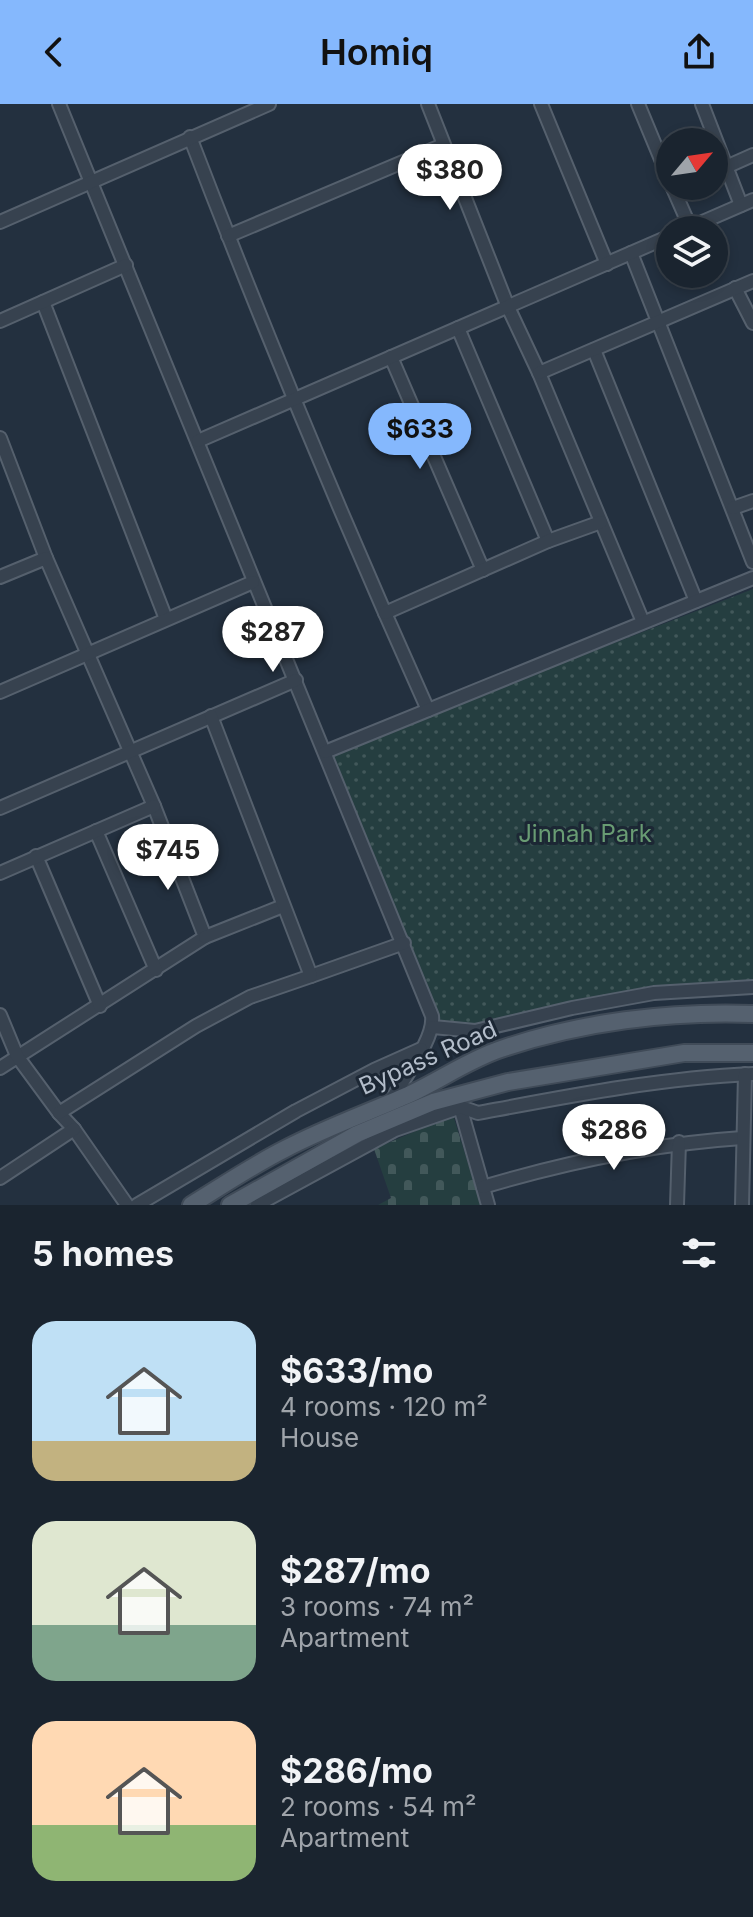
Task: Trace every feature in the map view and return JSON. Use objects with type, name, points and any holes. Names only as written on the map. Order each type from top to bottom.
[{"type":"main road","name":"Bypass Road","points":[[191,1205],[282,1150],[436,1082],[499,1049],[560,1033],[647,1017],[753,1014]]},
{"type":"main road","points":[[233,1204],[357,1134],[433,1102],[460,1099],[508,1082],[684,1053],[753,1053]]},
{"type":"main road","points":[[456,1070],[460,1099]]},
{"type":"street","points":[[59,104],[432,1016],[433,1027],[424,1047],[390,1103]]},
{"type":"street","points":[[0,222],[269,104]]},
{"type":"street","points":[[428,104],[508,307],[539,373],[643,622]]},
{"type":"street","points":[[541,104],[607,264]]},
{"type":"street","points":[[638,104],[656,147]]},
{"type":"street","points":[[702,104],[711,128]]},
{"type":"street","points":[[190,137],[228,236],[428,710]]},
{"type":"street","points":[[228,236],[443,145]]},
{"type":"street","points":[[728,166],[753,155]]},
{"type":"street","points":[[717,216],[747,203],[728,170]]},
{"type":"street","points":[[198,441],[656,242]]},
{"type":"street","points":[[631,253],[753,562]]},
{"type":"street","points":[[0,321],[126,265]]},
{"type":"street","points":[[539,373],[753,281]]},
{"type":"street","points":[[735,288],[753,323]]},
{"type":"street","points":[[43,302],[166,619]]},
{"type":"street","points":[[458,328],[548,541]]},
{"type":"street","points":[[594,350],[696,601]]},
{"type":"street","points":[[391,357],[483,570]]},
{"type":"street","points":[[0,438],[46,558],[131,751],[205,937]]},
{"type":"street","points":[[733,508],[753,501]]},
{"type":"street","points":[[385,613],[548,541],[601,522]]},
{"type":"street","points":[[0,577],[46,558]]},
{"type":"street","points":[[325,752],[753,578]]},
{"type":"street","points":[[0,692],[253,582]]},
{"type":"street","points":[[0,808],[296,680]]},
{"type":"street","points":[[211,716],[311,976]]},
{"type":"street","points":[[0,873],[154,806]]},
{"type":"street","points":[[96,831],[156,970]]},
{"type":"street","points":[[36,856],[100,1006]]},
{"type":"street","points":[[0,1068],[205,937],[283,906]]},
{"type":"street","points":[[59,1113],[196,1026],[250,997],[404,943]]},
{"type":"street","points":[[433,1027],[475,1031],[654,993],[753,987]]},
{"type":"street","points":[[0,1015],[17,1056],[74,1129],[127,1205]]},
{"type":"street","points":[[137,1205],[296,1111],[424,1047]]},
{"type":"street","points":[[460,1099],[478,1113],[642,1083],[696,1076],[749,1074],[742,1138],[742,1205]]},
{"type":"street","points":[[460,1099],[488,1205]]},
{"type":"street","points":[[257,1205],[370,1142],[460,1099]]},
{"type":"street","points":[[0,1178],[74,1129]]},
{"type":"street","points":[[483,1187],[563,1163],[679,1142],[742,1138]]},
{"type":"street","points":[[677,1205],[679,1142]]},
{"type":"green space","name":"Jinnah Park","points":[[753,589],[753,982],[443,1032],[332,753]]},
{"type":"green space","points":[[453,1115],[481,1205],[378,1205],[391,1198],[374,1149]]}]
